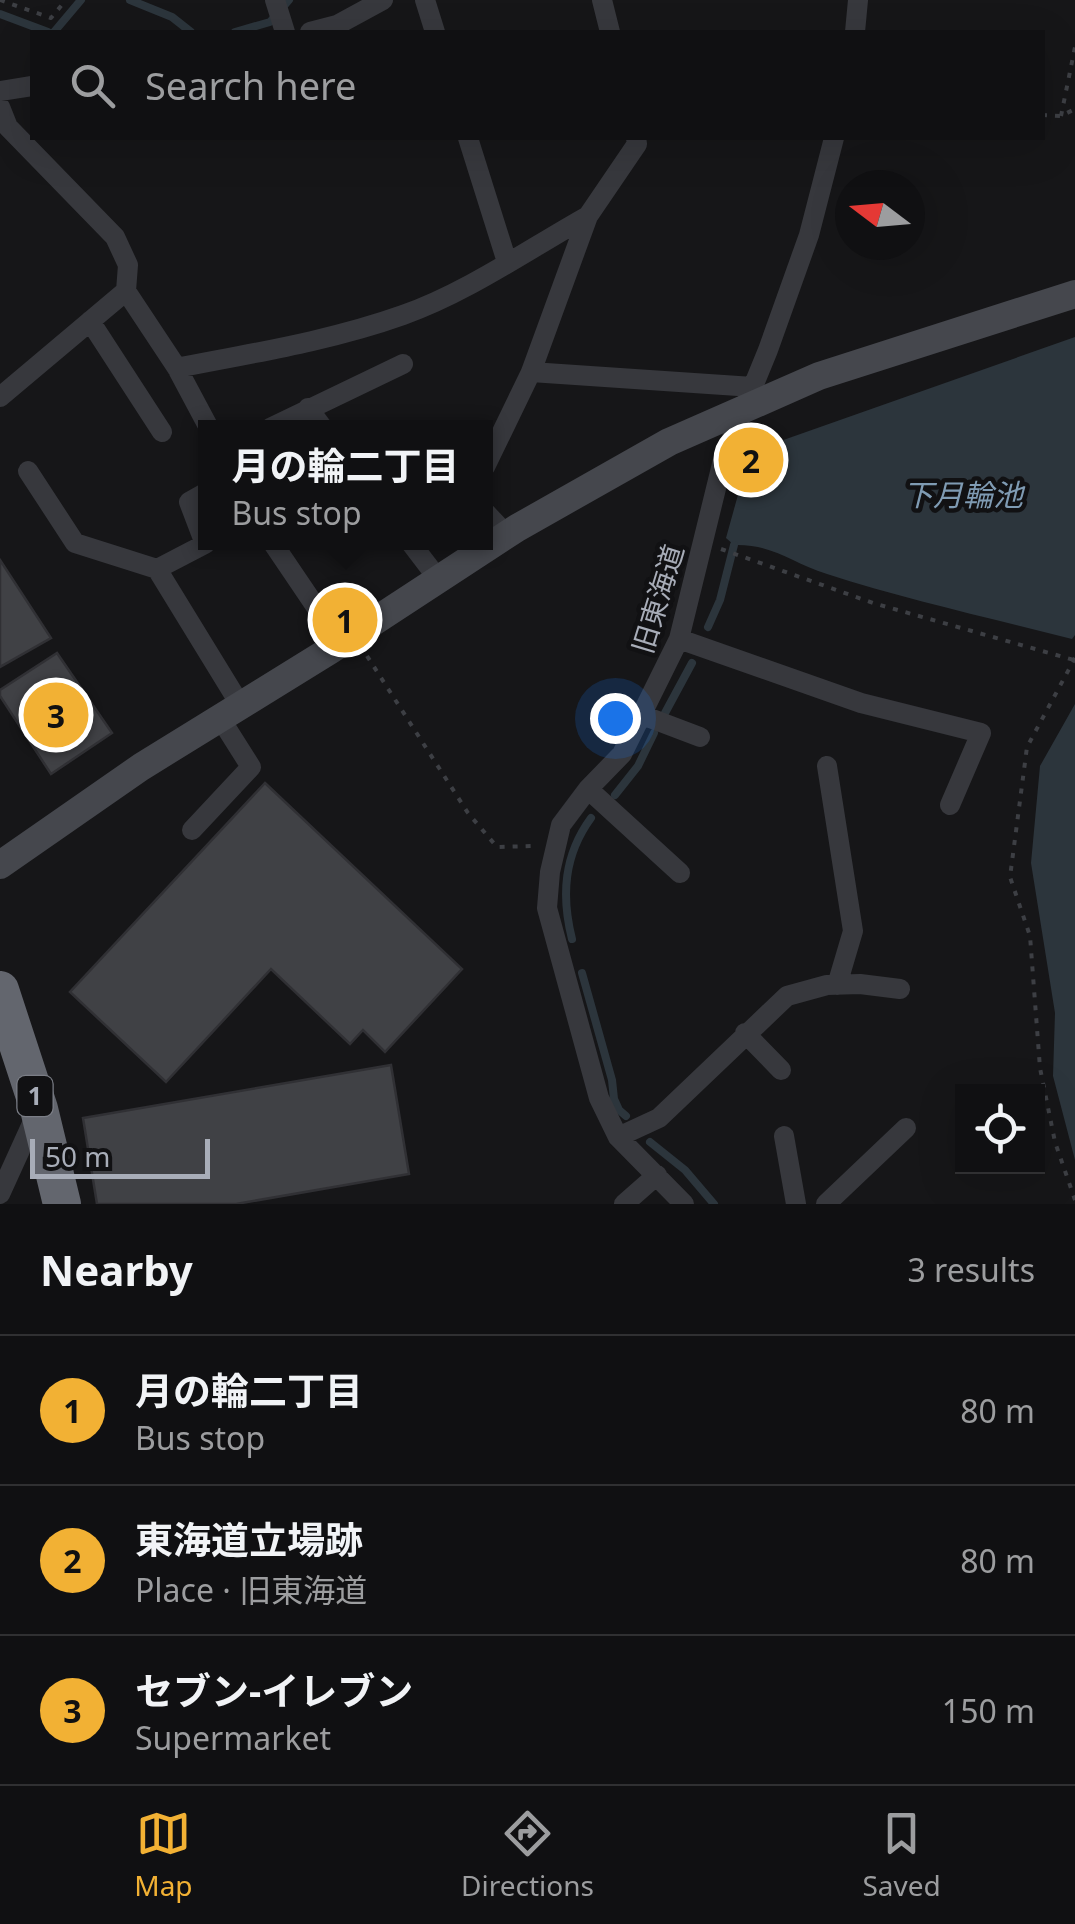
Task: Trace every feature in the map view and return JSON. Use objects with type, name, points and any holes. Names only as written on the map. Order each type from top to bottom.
[{"type":"highway","name":"1","points":[[0,990],[39,1109],[62,1204]]},
{"type":"street","points":[[275,0],[285,30]]},
{"type":"street","points":[[318,30],[337,25],[383,0]]},
{"type":"street","points":[[424,0],[434,30]]},
{"type":"street","points":[[602,0],[610,30]]},
{"type":"street","points":[[855,30],[858,0]]},
{"type":"street","points":[[0,91],[30,86]]},
{"type":"street","points":[[0,108],[8,126],[114,237],[128,265],[126,291],[177,368],[204,420]]},
{"type":"street","points":[[469,140],[507,262]]},
{"type":"street","points":[[493,451],[532,372],[588,216],[638,144],[637,140]]},
{"type":"street","name":"旧東海道","points":[[684,1204],[618,1137],[599,1098],[547,908],[561,825],[622,754],[679,638],[722,460],[809,235],[833,140]]},
{"type":"street","points":[[177,368],[312,341],[403,315],[588,216]]},
{"type":"street","points":[[0,396],[126,291]]},
{"type":"street","points":[[493,544],[749,397],[1075,294]]},
{"type":"street","points":[[90,321],[162,432]]},
{"type":"street","points":[[285,420],[403,364]]},
{"type":"street","points":[[532,372],[749,397]]},
{"type":"street","points":[[308,408],[317,420]]},
{"type":"street","points":[[28,471],[75,543],[157,569],[198,548]]},
{"type":"street","points":[[198,497],[189,502],[198,526]]},
{"type":"street","points":[[493,520],[507,535]]},
{"type":"street","points":[[278,550],[347,639]]},
{"type":"street","points":[[416,550],[438,580]]},
{"type":"street","points":[[0,866],[140,767],[484,550]]},
{"type":"street","points":[[157,569],[230,712],[252,767],[192,830]]},
{"type":"street","points":[[679,638],[861,703],[981,733],[950,805]]},
{"type":"street","points":[[642,715],[700,736]]},
{"type":"street","points":[[827,766],[853,931],[838,985]]},
{"type":"street","points":[[588,789],[680,873]]},
{"type":"street","points":[[618,1137],[659,1118],[788,996],[838,985],[900,989]]},
{"type":"street","points":[[745,1034],[782,1070]]},
{"type":"street","points":[[0,1194],[39,1109]]},
{"type":"street","points":[[826,1204],[906,1128]]},
{"type":"street","points":[[784,1136],[796,1204]]},
{"type":"street","points":[[624,1204],[657,1176]]},
{"type":"path","points":[[0,0],[50,18],[66,0]]},
{"type":"path","points":[[1061,116],[1075,47]]},
{"type":"path","points":[[1045,115],[1061,116],[1075,108]]},
{"type":"path","points":[[716,548],[873,603],[1074,659],[1027,747],[1010,877],[1030,936],[1040,1068],[1055,1142],[1075,1200]]},
{"type":"path","points":[[347,639],[417,729],[468,814],[497,847],[556,846]]},
{"type":"water","name":"下月輪池","points":[[1075,337],[1072,639],[857,583],[772,551],[734,545],[726,538],[741,484],[772,444]]},
{"type":"water","points":[[1075,704],[1075,1160],[1053,1076],[1055,1013],[1031,863],[1040,766]]},
{"type":"building","points":[[0,560],[51,638],[0,667]]},
{"type":"building","points":[[57,653],[112,733],[51,774],[0,696],[0,690]]},
{"type":"building","points":[[265,783],[462,969],[385,1052],[363,1030],[350,1044],[271,969],[166,1082],[70,992]]},
{"type":"building","points":[[391,1065],[409,1174],[236,1204],[97,1204],[83,1118]]},
{"type":"waterway","points":[[56,30],[81,0]]},
{"type":"waterway","points":[[130,0],[172,17],[188,30]]},
{"type":"waterway","points":[[242,30],[270,22],[289,0]]},
{"type":"waterway","points":[[0,14],[43,30]]},
{"type":"waterway","points":[[708,627],[720,600],[734,545]]},
{"type":"waterway","points":[[665,713],[692,663]]},
{"type":"waterway","points":[[615,795],[638,766],[654,733]]},
{"type":"waterway","points":[[572,939],[567,876],[575,846],[591,818]]},
{"type":"waterway","points":[[582,973],[614,1099],[626,1116]]},
{"type":"waterway","points":[[650,1142],[685,1170],[714,1204]]},
{"type":"place","name":"東海道立場跡","points":[[751,460]]},
{"type":"place","name":"月の輪二丁目","points":[[345,620]]},
{"type":"place","name":"セブン-イレブン","points":[[56,715]]}]
